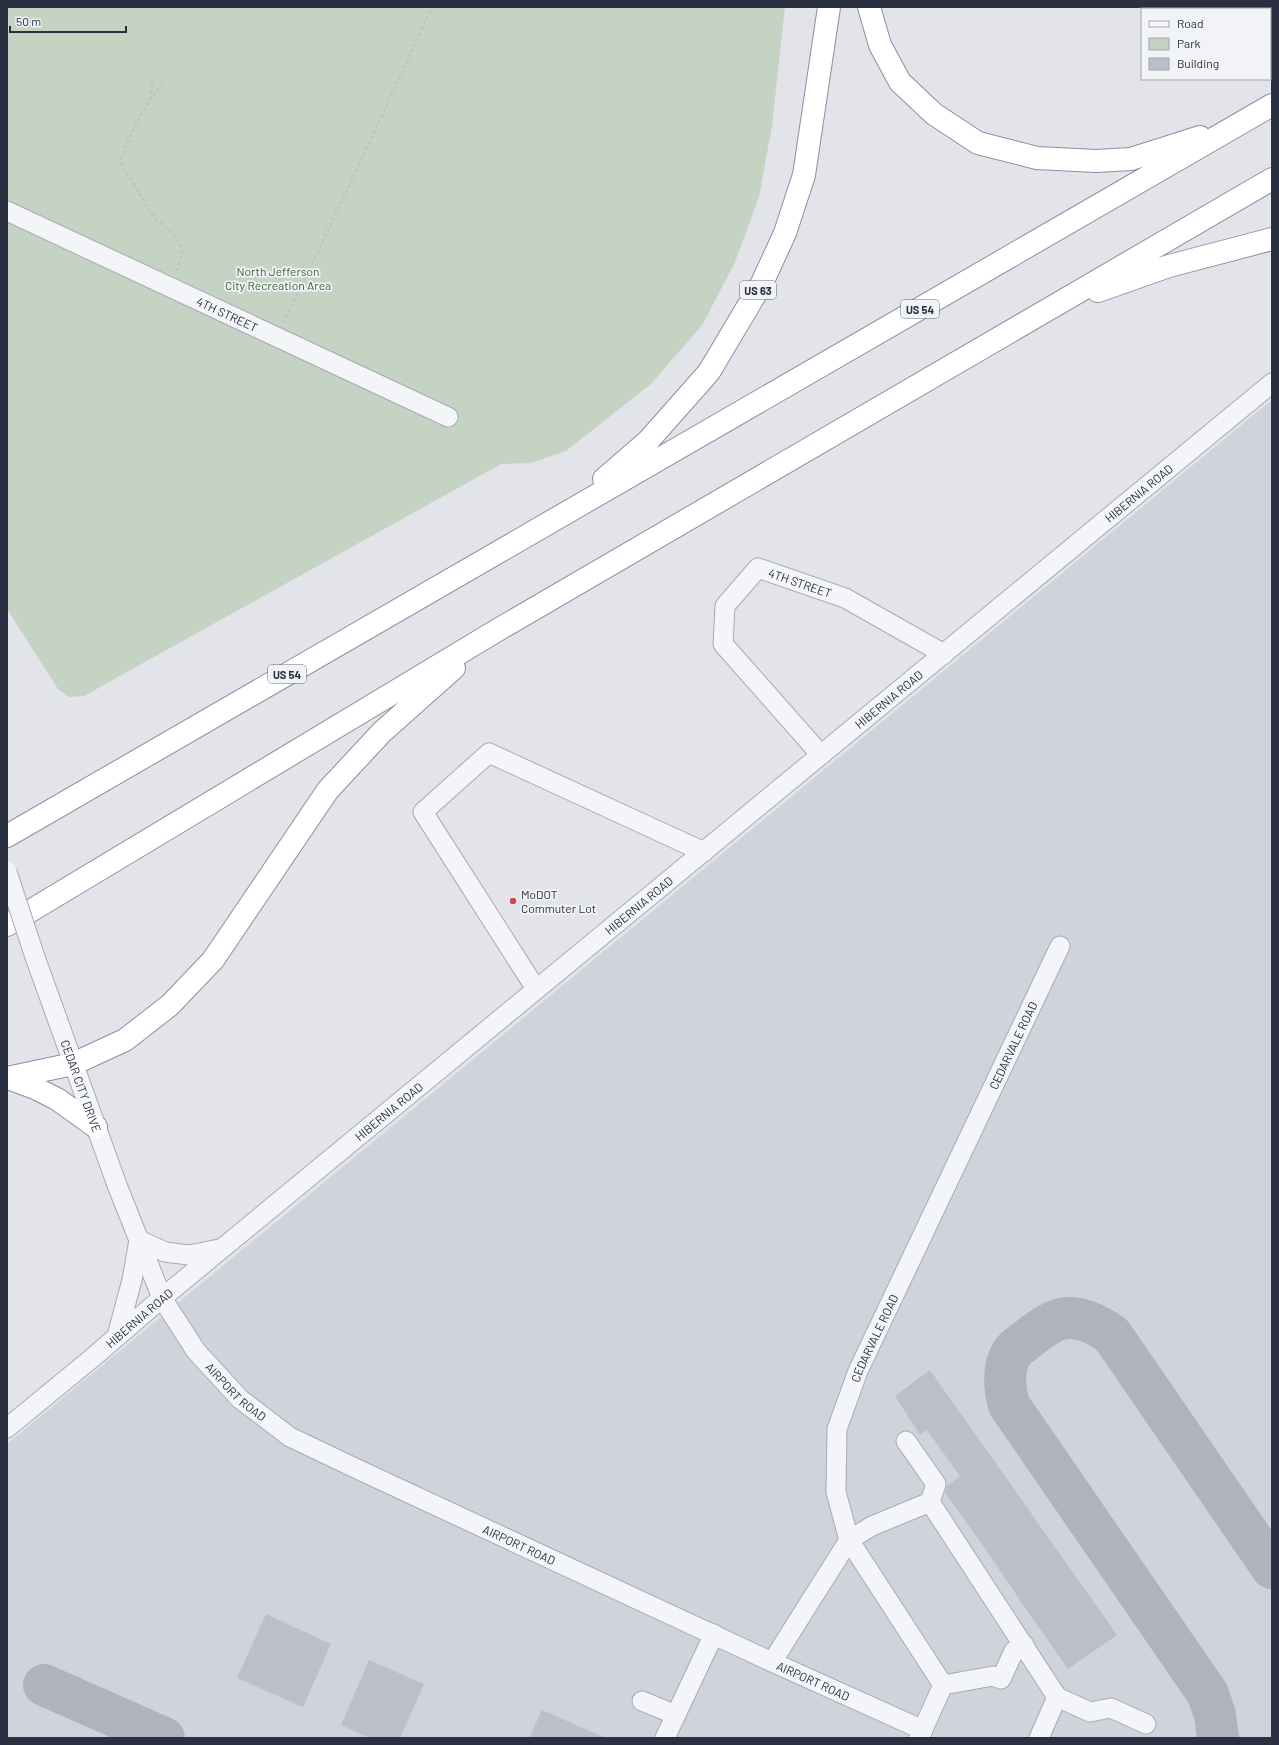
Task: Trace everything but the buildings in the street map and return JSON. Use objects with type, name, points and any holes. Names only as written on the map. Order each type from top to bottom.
[{"type":"highway","name":"US 63","points":[[567,511],[648,441],[709,372],[762,283],[785,233],[804,175],[829,7]]},
{"type":"highway","points":[[869,7],[880,45],[900,82],[934,114],[978,143],[1037,158],[1096,161],[1131,159],[1239,125]]},
{"type":"highway","name":"US 54","points":[[7,836],[567,511],[1272,105]]},
{"type":"highway","points":[[7,925],[496,631],[1272,179]]},
{"type":"highway","points":[[1050,308],[1169,266],[1272,239]]},
{"type":"highway","points":[[7,1078],[73,1064],[125,1040],[170,1005],[213,960],[328,790],[382,732],[496,631]]},
{"type":"highway","points":[[7,1078],[35,1088],[56,1099],[96,1127]]},
{"type":"street","name":"4TH STREET","points":[[7,211],[448,416]]},
{"type":"street","name":"HIBERNIA ROAD","points":[[7,1428],[222,1248],[1272,383]]},
{"type":"street","name":"4TH STREET","points":[[821,755],[723,644],[725,606],[758,568],[846,598],[944,654]]},
{"type":"street","points":[[536,989],[423,812],[490,753],[704,852]]},
{"type":"street","name":"CEDAR CITY DRIVE","points":[[7,872],[73,1064],[162,1298]]},
{"type":"street","name":"CEDARVALE ROAD","points":[[943,1685],[849,1540],[836,1492],[836,1429],[858,1371],[1060,946]]},
{"type":"street","points":[[117,1336],[132,1280],[139,1240],[165,1252],[190,1255],[222,1248]]},
{"type":"street","name":"AIRPORT ROAD","points":[[162,1298],[196,1351],[235,1394],[290,1437],[714,1634],[921,1734]]},
{"type":"street","points":[[772,1662],[849,1540],[872,1526],[930,1502],[936,1484],[906,1441]]},
{"type":"street","points":[[930,1502],[1057,1697],[1090,1712],[1111,1708],[1146,1724]]},
{"type":"street","points":[[665,1738],[714,1634]]},
{"type":"street","points":[[921,1734],[943,1685],[993,1676],[1000,1679],[1014,1651],[1024,1645]]},
{"type":"street","points":[[1039,1738],[1057,1697]]},
{"type":"street","points":[[642,1701],[676,1715]]},
{"type":"path","points":[[276,337],[345,195],[432,7]]},
{"type":"path","points":[[150,100],[150,88],[153,80]]},
{"type":"path","points":[[163,84],[150,100],[123,152],[121,161],[123,168],[133,181],[153,215],[177,237],[180,246],[180,263],[168,287]]},
{"type":"shaded area","points":[[1272,400],[1272,1738],[7,1738],[7,1444]]},
{"type":"green space","name":"North Jefferson City Recreation Area","points":[[7,7],[785,7],[772,126],[759,197],[735,262],[703,324],[651,384],[566,451],[531,463],[501,464],[84,696],[69,697],[58,689],[7,609]]},
{"type":"taxiway","points":[[1218,1738],[1215,1715],[1208,1694],[1009,1405],[1005,1376],[1008,1361],[1015,1349],[1043,1328],[1054,1321],[1061,1319],[1075,1318],[1088,1322],[1112,1335],[1272,1568]]},
{"type":"taxiway","points":[[44,1685],[164,1738]]},
{"type":"place","name":"MoDOT Commuter Lot","points":[[513,901]]}]
